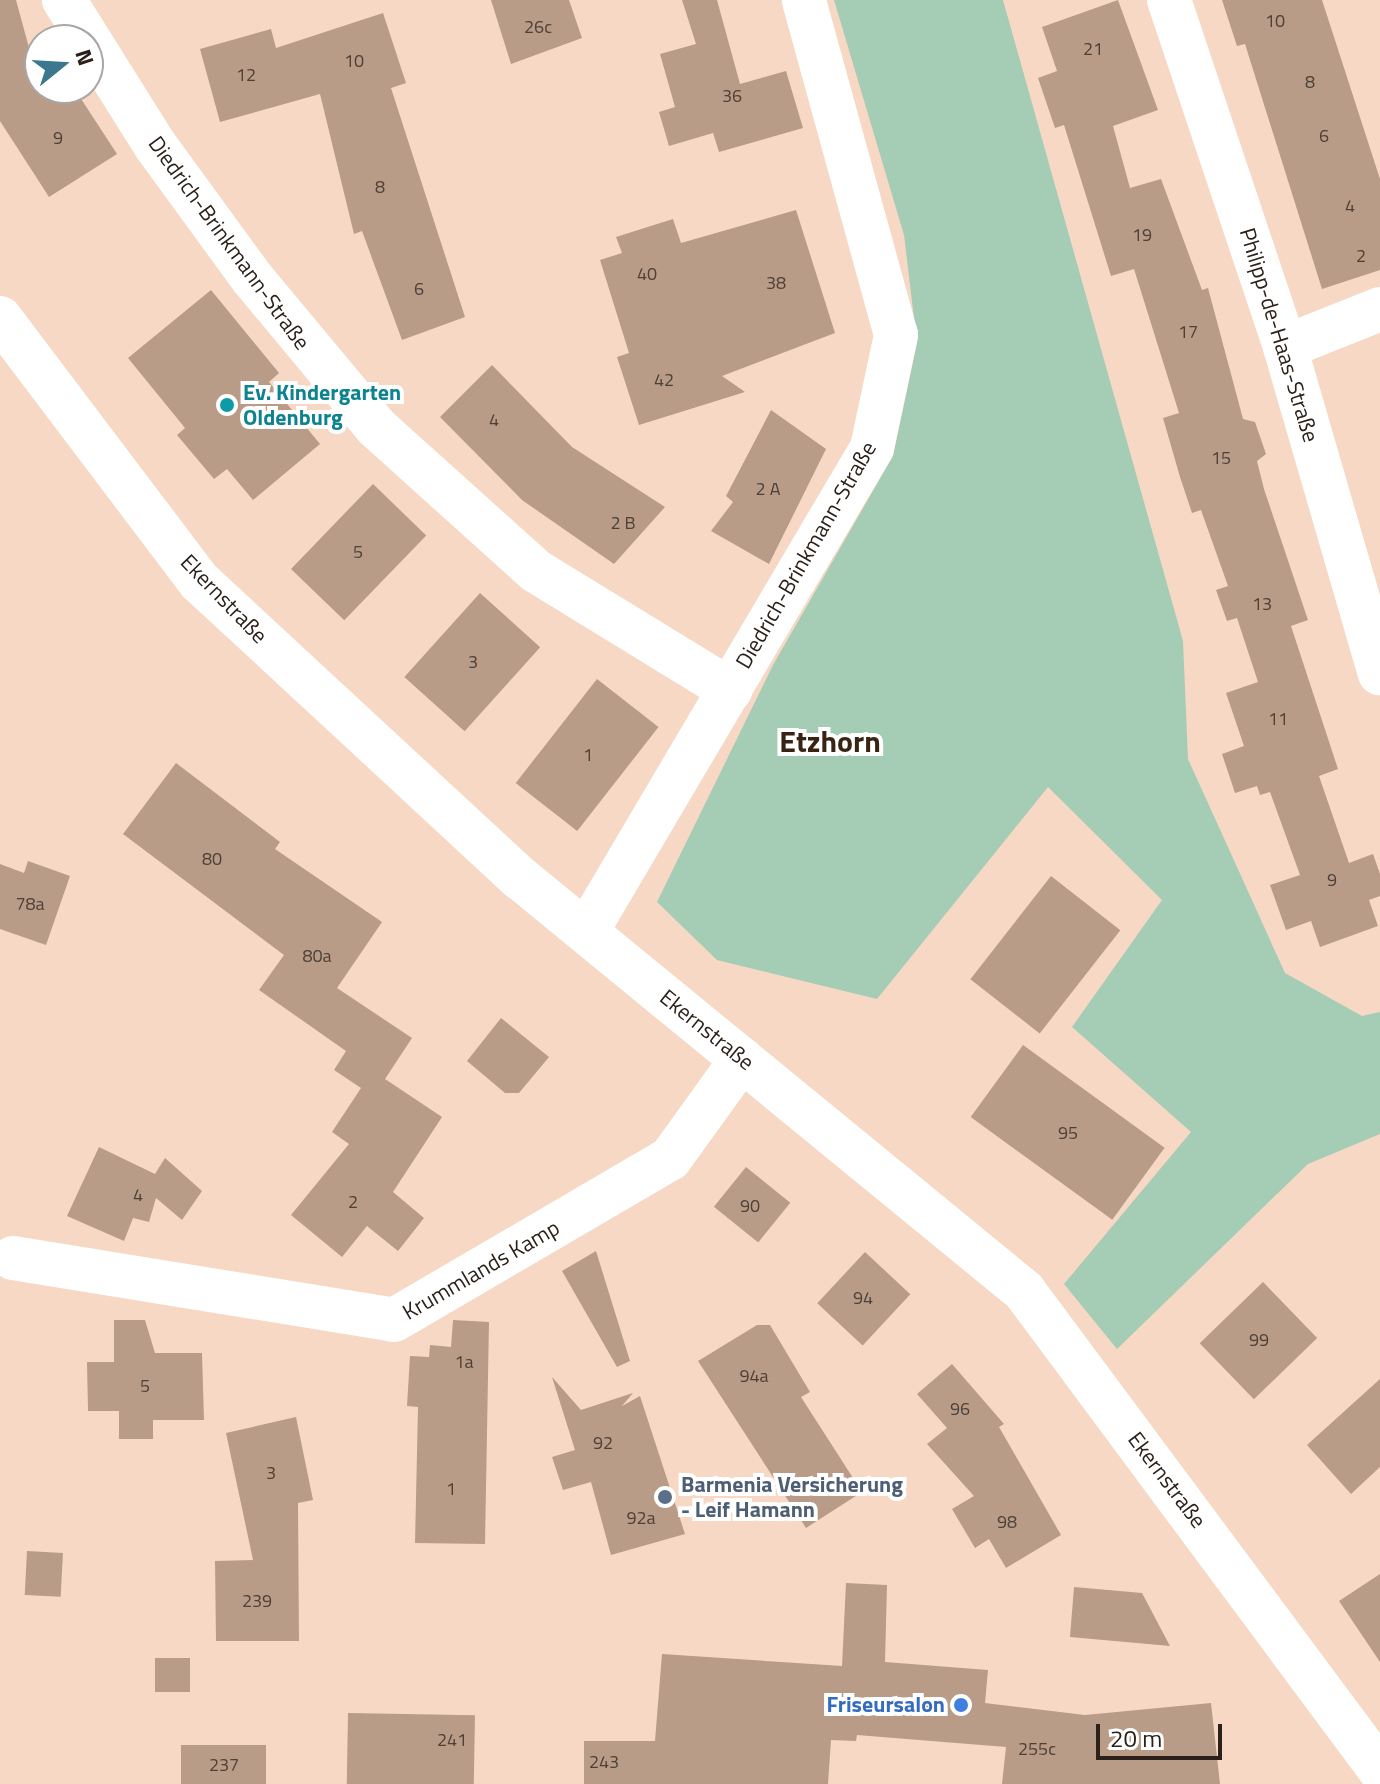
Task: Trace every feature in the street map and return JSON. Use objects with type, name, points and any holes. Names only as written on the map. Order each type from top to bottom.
[{"type":"street","name":"Diedrich-Brinkmann-Straße","points":[[64,0],[155,145],[252,278],[376,427],[536,571],[730,690]]},
{"type":"street","name":"Diedrich-Brinkmann-Straße","points":[[588,929],[872,448],[896,335],[804,0]]},
{"type":"street","name":"Philipp-de-Haas-Straße","points":[[1169,0],[1285,347],[1380,673]]},
{"type":"street","points":[[1285,347],[1380,309]]},
{"type":"street","name":"Ekernstraße","points":[[0,318],[200,582],[520,878],[588,929],[1024,1291],[1380,1770]]},
{"type":"street","name":"Krummlands Kamp","points":[[13,1258],[394,1320],[670,1159],[742,1059]]},
{"type":"green space","points":[[834,0],[1003,0],[1183,641],[1188,759],[1285,973],[1362,1016],[1380,1012],[1380,1134],[1308,1164],[1117,1349],[1064,1284],[1191,1132],[1072,1027],[1162,900],[1048,787],[877,999],[717,960],[657,902],[773,665],[893,456],[917,343],[904,235]]},
{"type":"building","points":[[0,0],[16,0],[24,29],[24,104],[84,104],[117,154],[49,197],[0,121]]},
{"type":"building","points":[[491,0],[569,0],[582,38],[511,64]]},
{"type":"building","points":[[682,0],[717,0],[740,84],[786,71],[803,128],[719,152],[713,133],[669,146],[659,112],[675,107],[660,54],[696,44]]},
{"type":"building","points":[[1118,0],[1158,110],[1113,126],[1130,188],[1161,179],[1202,290],[1208,288],[1243,419],[1255,422],[1266,454],[1257,461],[1264,489],[1308,620],[1291,626],[1338,769],[1319,776],[1349,863],[1373,854],[1380,874],[1380,896],[1369,900],[1378,926],[1320,947],[1311,921],[1286,930],[1270,885],[1300,875],[1270,792],[1260,795],[1257,786],[1235,793],[1222,754],[1244,746],[1226,693],[1258,682],[1237,618],[1227,621],[1216,590],[1228,586],[1201,510],[1192,513],[1180,477],[1163,418],[1179,413],[1134,269],[1111,276],[1064,125],[1055,128],[1038,78],[1057,71],[1042,27]]},
{"type":"building","points":[[1222,0],[1322,0],[1380,179],[1380,270],[1322,289],[1245,44],[1237,46]]},
{"type":"building","points":[[383,13],[406,83],[391,88],[465,317],[402,340],[362,231],[354,234],[320,94],[220,122],[200,49],[271,29],[276,48]]},
{"type":"building","points":[[796,210],[835,333],[722,376],[745,392],[639,425],[617,357],[629,353],[600,260],[622,253],[616,237],[673,219],[681,243]]},
{"type":"building","name":"Ev. Kindergarten Oldenburg","points":[[211,290],[279,373],[269,382],[320,444],[253,500],[227,469],[214,479],[177,435],[185,428],[128,358]]},
{"type":"building","points":[[492,365],[572,447],[665,507],[614,564],[522,500],[440,417]]},
{"type":"building","points":[[771,410],[826,449],[769,564],[711,531],[733,502],[726,496]]},
{"type":"building","points":[[373,484],[426,535],[344,620],[291,569]]},
{"type":"building","points":[[480,593],[540,647],[465,731],[404,677]]},
{"type":"building","points":[[597,679],[658,727],[577,831],[516,783]]},
{"type":"building","points":[[176,763],[280,842],[275,849],[382,922],[337,988],[412,1038],[385,1079],[442,1117],[393,1192],[424,1218],[398,1251],[367,1226],[342,1257],[291,1215],[349,1144],[332,1132],[361,1088],[334,1070],[346,1051],[259,990],[284,955],[123,834]]},
{"type":"building","points":[[28,861],[70,876],[46,945],[0,929],[0,864],[24,873]]},
{"type":"building","points":[[1051,876],[1120,930],[1040,1033],[970,979]]},
{"type":"building","points":[[501,1018],[549,1057],[519,1093],[505,1093],[467,1061]]},
{"type":"building","points":[[1023,1045],[1165,1148],[1112,1220],[971,1117]]},
{"type":"building","points":[[99,1147],[155,1174],[165,1158],[202,1191],[182,1220],[156,1198],[149,1222],[133,1218],[124,1241],[67,1216]]},
{"type":"building","points":[[746,1167],[790,1203],[758,1243],[714,1207]]},
{"type":"building","points":[[596,1251],[630,1361],[617,1367],[562,1271]]},
{"type":"building","points":[[865,1252],[910,1294],[863,1345],[817,1303]]},
{"type":"building","points":[[1263,1282],[1317,1338],[1254,1399],[1200,1343]]},
{"type":"building","points":[[114,1320],[145,1320],[155,1353],[202,1353],[204,1420],[153,1420],[153,1439],[119,1439],[119,1411],[88,1411],[87,1362],[114,1362]]},
{"type":"building","points":[[453,1320],[489,1322],[485,1544],[415,1543],[418,1407],[407,1406],[410,1356],[429,1357],[430,1345],[451,1347]]},
{"type":"building","points":[[757,1325],[770,1325],[810,1392],[801,1397],[862,1492],[806,1528],[698,1361]]},
{"type":"building","points":[[952,1364],[1004,1424],[999,1427],[1061,1535],[1006,1568],[989,1539],[975,1548],[952,1509],[974,1496],[927,1444],[947,1428],[917,1394]]},
{"type":"building","points":[[552,1377],[581,1410],[633,1393],[622,1406],[640,1396],[685,1534],[611,1555],[591,1482],[563,1490],[552,1457],[575,1450]]},
{"type":"building","points":[[1380,1379],[1380,1467],[1351,1494],[1307,1445]]},
{"type":"building","points":[[296,1417],[313,1500],[298,1503],[299,1641],[216,1641],[215,1561],[253,1560],[226,1433]]},
{"type":"building","points":[[27,1551],[63,1553],[61,1597],[25,1595]]},
{"type":"building","points":[[1380,1574],[1380,1662],[1339,1601]]},
{"type":"building","points":[[846,1583],[887,1585],[885,1662],[988,1670],[985,1703],[1085,1715],[1211,1703],[1220,1784],[1002,1784],[1006,1747],[857,1735],[856,1741],[831,1740],[828,1784],[584,1784],[584,1741],[655,1741],[662,1654],[842,1666]]},
{"type":"building","points":[[1074,1587],[1142,1593],[1170,1646],[1070,1637]]},
{"type":"building","points":[[155,1658],[190,1658],[190,1692],[155,1692]]},
{"type":"building","points":[[348,1713],[475,1715],[474,1784],[347,1784]]},
{"type":"building","points":[[181,1745],[266,1745],[266,1784],[181,1784]]},
{"type":"place","name":"Ev. Kindergarten Oldenburg","points":[[227,405]]},
{"type":"place","name":"Barmenia Versicherung - Leif Hamann","points":[[665,1497]]},
{"type":"place","name":"Friseursalon","points":[[961,1705]]},
{"type":"district","name":"Etzhorn","points":[[830,741]]}]
